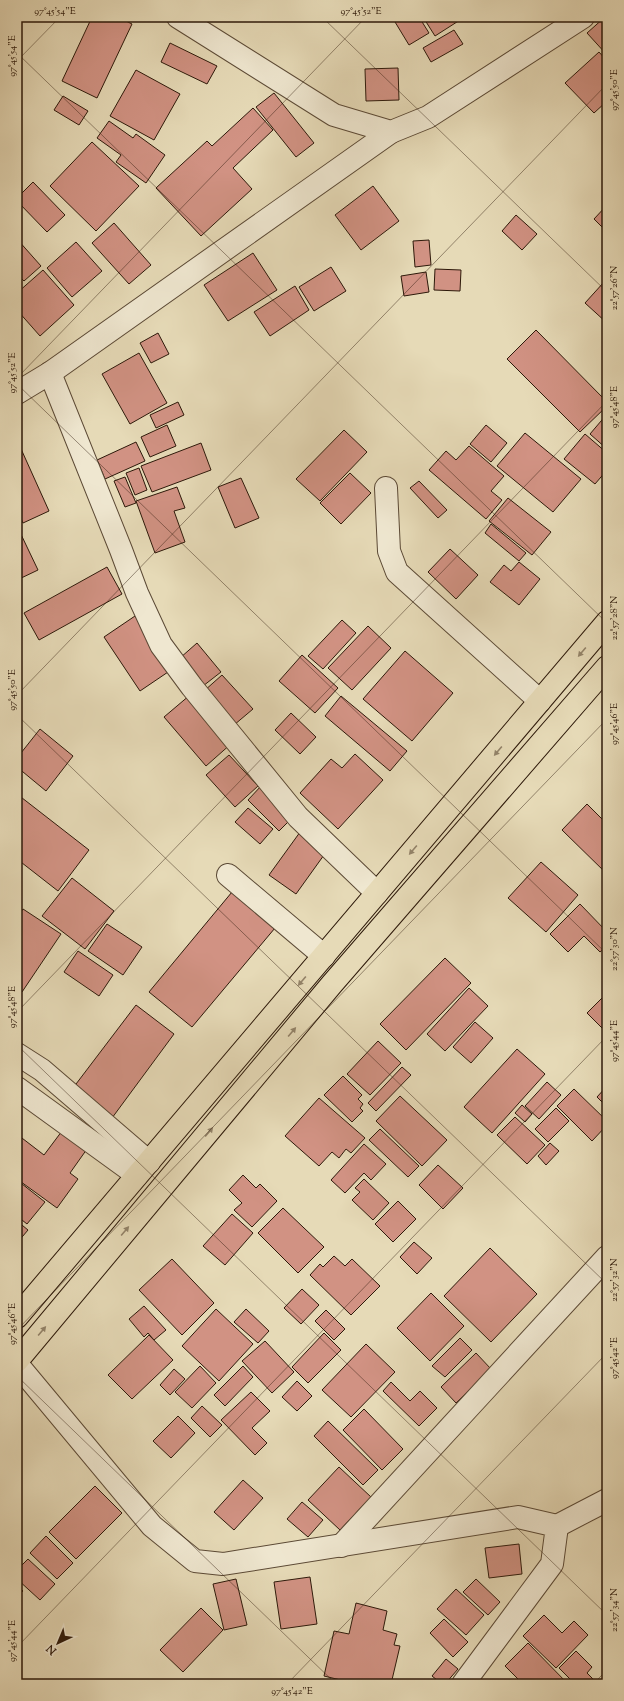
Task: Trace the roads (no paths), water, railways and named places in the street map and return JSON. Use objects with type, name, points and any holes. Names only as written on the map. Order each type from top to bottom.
[{"type":"main road","points":[[17,1317],[607,622]]},
{"type":"main road","points":[[17,1362],[332,984],[607,667]]},
{"type":"street","points":[[178,17],[334,116],[391,132]]},
{"type":"street","points":[[17,393],[50,373],[391,132],[428,117],[583,17]]},
{"type":"street","points":[[50,373],[137,593],[161,645],[192,687],[298,817],[377,893]]},
{"type":"street","points":[[386,488],[389,551],[397,572],[540,701]]},
{"type":"street","points":[[228,875],[324,956]]},
{"type":"street","points":[[17,1054],[42,1070],[143,1168]]},
{"type":"street","points":[[17,1088],[143,1168]]},
{"type":"street","points":[[341,1546],[607,1257]]},
{"type":"street","points":[[17,1362],[152,1526],[194,1561],[223,1564],[518,1517],[557,1526],[607,1500]]},
{"type":"street","points":[[463,1684],[552,1564],[557,1526]]}]
